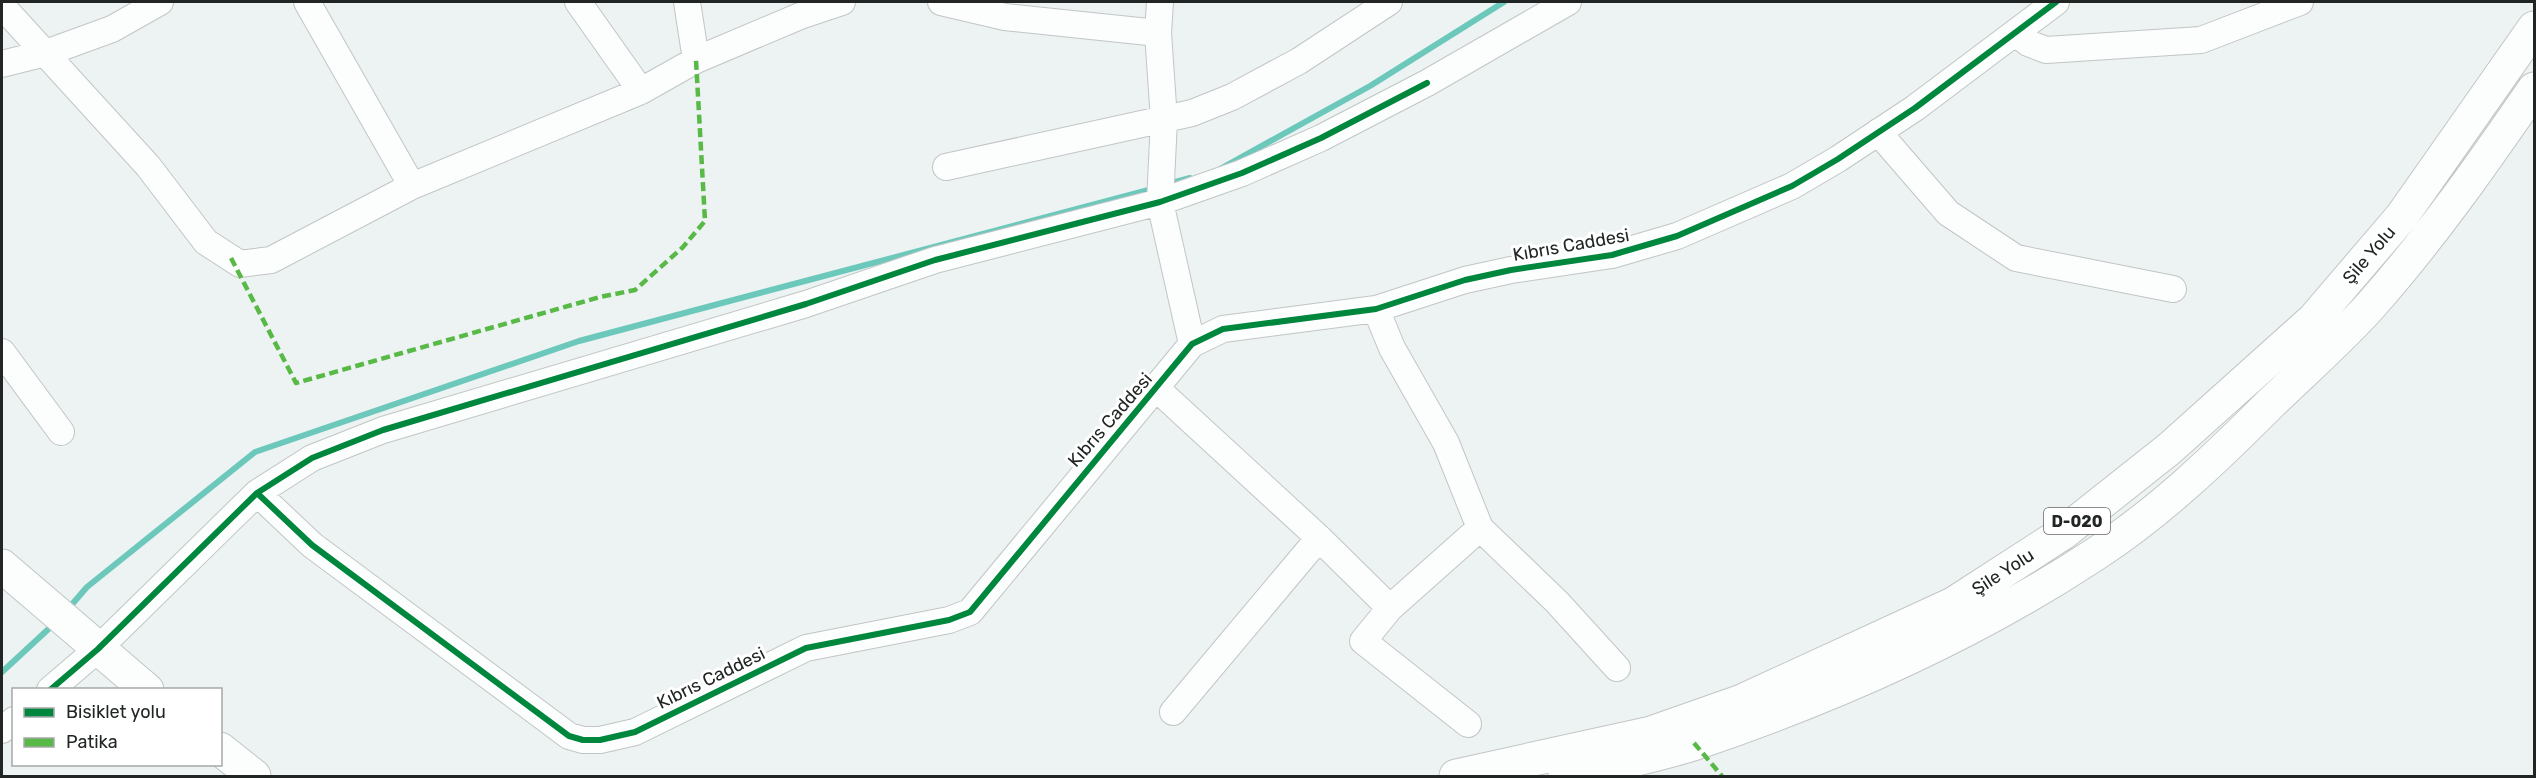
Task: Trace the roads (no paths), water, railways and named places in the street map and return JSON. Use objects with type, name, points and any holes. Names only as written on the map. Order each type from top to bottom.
[{"type":"main road","name":"Şile Yolu","points":[[1456,777],[1651,733],[1742,701],[1953,604],[2063,532],[2169,449],[2314,319],[2402,216],[2535,28]]},
{"type":"main road","name":"Şile Yolu","points":[[1565,777],[1694,743],[1903,660],[2037,591],[2097,553],[2155,511],[2209,465],[2370,306],[2420,248],[2467,187],[2535,89]]},
{"type":"main road","points":[[2,566],[145,688]]},
{"type":"main road","points":[[222,751],[254,777]]},
{"type":"street","points":[[2,64],[46,53],[112,29],[160,2]]},
{"type":"street","points":[[307,2],[412,186]]},
{"type":"street","points":[[578,2],[641,91]]},
{"type":"street","points":[[687,2],[696,60]]},
{"type":"street","points":[[2,6],[148,166],[206,242],[240,264],[271,260],[412,186],[641,91],[696,60],[800,16],[842,2]]},
{"type":"street","points":[[941,2],[1005,17],[1158,33]]},
{"type":"street","points":[[1160,2],[1158,33],[1164,120],[1160,202],[1192,344]]},
{"type":"street","points":[[946,167],[1192,113],[1299,61],[1389,2]]},
{"type":"street","points":[[52,688],[89,642],[257,494],[312,458],[383,430],[806,304],[935,260],[1160,202],[1242,173],[1321,138],[1427,83],[1569,2]]},
{"type":"street","name":"Kıbrıs Caddesi","points":[[257,494],[312,545],[569,736],[583,740],[600,740],[635,732],[806,648],[950,620],[970,612],[1192,344],[1223,329],[1376,309],[1465,280],[1511,270],[1612,255],[1677,236],[1792,186],[1838,159],[1915,108],[2017,34],[2056,2]]},
{"type":"street","points":[[2017,34],[2028,43],[2046,50],[2201,40],[2300,2]]},
{"type":"street","points":[[1878,132],[1948,213],[2016,258],[2173,289]]},
{"type":"street","points":[[1376,309],[1392,348],[1446,443],[1480,528],[1557,602],[1617,668]]},
{"type":"street","points":[[2,352],[62,432]]},
{"type":"street","points":[[1157,389],[1319,538],[1390,608]]},
{"type":"street","points":[[1468,724],[1363,641],[1390,608],[1480,528]]},
{"type":"street","points":[[1173,711],[1319,538]]},
{"type":"waterway","points":[[1220,169],[1370,86],[1504,2]]},
{"type":"waterway","points":[[1168,184],[1190,178]]},
{"type":"waterway","points":[[68,609],[87,587],[255,452],[579,341],[1156,188]]},
{"type":"waterway","points":[[2,672],[55,623]]}]
